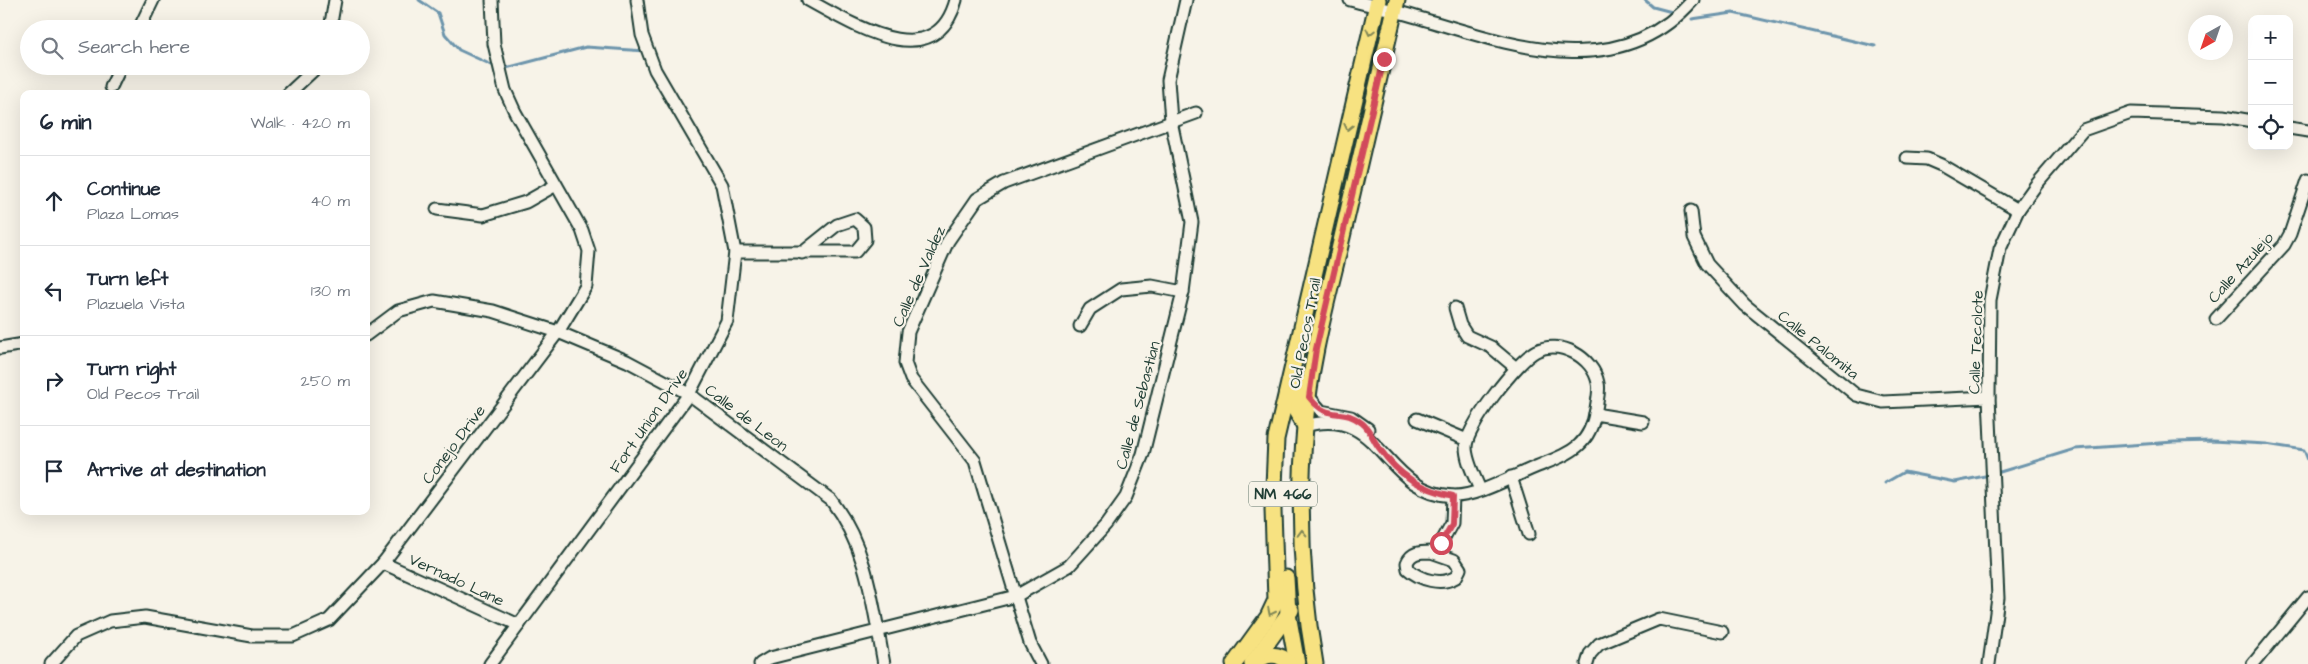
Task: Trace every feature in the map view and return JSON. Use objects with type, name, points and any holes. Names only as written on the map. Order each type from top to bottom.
[{"type":"main road","name":"Old Pecos Trail","points":[[1234,664],[1268,618],[1276,600],[1273,510],[1276,438],[1293,374],[1302,324],[1377,3]]},
{"type":"main road","name":"Old Pecos Trail","points":[[1253,664],[1297,600],[1304,581],[1301,504],[1305,426],[1318,340],[1396,5]]},
{"type":"main road","points":[[1302,324],[1296,411],[1305,426]]},
{"type":"main road","name":"NM 466","points":[[1293,374],[1285,442],[1282,512],[1288,614],[1297,664]]},
{"type":"main road","name":"NM 466","points":[[1304,581],[1315,664]]},
{"type":"main road","points":[[1253,664],[1263,656],[1272,655],[1283,658],[1289,664]]},
{"type":"street","points":[[143,20],[153,0]]},
{"type":"street","points":[[332,20],[335,0]]},
{"type":"street","name":"Conejo Drive","points":[[50,664],[76,636],[110,621],[145,617],[252,636],[293,636],[329,620],[383,563],[558,332],[586,286],[589,251],[582,230],[514,112],[505,90],[494,44],[492,0]]},
{"type":"street","name":"Fort Union Drive","points":[[490,664],[689,394],[727,321],[735,252],[722,185],[655,70],[642,35],[637,0]]},
{"type":"street","points":[[808,0],[850,23],[891,39],[917,41],[938,32],[952,15],[956,0]]},
{"type":"street","name":"Calle de Sebastian","points":[[760,664],[770,658],[1016,596],[1069,566],[1106,525],[1126,497],[1143,454],[1183,292],[1192,222],[1171,121],[1168,80],[1186,0]]},
{"type":"street","points":[[1350,0],[1396,5],[1519,46],[1555,51],[1589,51],[1618,46],[1649,36],[1669,24],[1693,0]]},
{"type":"street","points":[[111,86],[116,75]]},
{"type":"street","points":[[292,90],[308,75]]},
{"type":"street","name":"Calle de Valdez","points":[[1041,664],[1030,643],[975,461],[911,379],[905,364],[908,332],[948,241],[978,199],[1004,183],[1196,113]]},
{"type":"street","name":"Calle Tecolote","points":[[1989,664],[1998,598],[1989,397],[1990,300],[2000,249],[2018,210],[2036,185],[2084,130],[2131,113],[2224,116],[2248,121]]},
{"type":"street","points":[[2293,129],[2308,132]]},
{"type":"street","points":[[1907,158],[1927,159],[1941,164],[2018,210]]},
{"type":"street","name":"Calle Azulejo","points":[[2216,319],[2284,245],[2290,234],[2308,180]]},
{"type":"street","points":[[437,209],[483,215],[526,202],[556,185]]},
{"type":"street","name":"Calle Palomita","points":[[1691,211],[1694,237],[1707,264],[1744,305],[1856,395],[1884,402],[1989,397]]},
{"type":"street","points":[[735,252],[802,253],[855,252],[865,240],[864,227],[855,219],[842,222],[802,253]]},
{"type":"street","points":[[1080,326],[1090,309],[1121,289],[1152,286],[1183,292]]},
{"type":"street","name":"Calle de Leon","points":[[370,332],[398,311],[434,301],[493,311],[558,332],[627,361],[689,394],[831,500],[846,519],[865,564],[884,664]]},
{"type":"street","points":[[1455,308],[1460,325],[1467,336],[1491,348],[1516,368]]},
{"type":"street","points":[[0,348],[20,345]]},
{"type":"street","points":[[1305,426],[1327,422],[1347,424],[1359,430],[1379,448],[1398,470],[1414,483],[1438,493],[1453,496],[1480,490],[1565,455],[1580,446],[1589,433],[1595,414],[1599,390],[1597,379],[1590,366],[1578,354],[1566,349],[1544,348],[1528,356],[1516,368],[1480,414],[1467,440],[1467,456],[1480,490]]},
{"type":"street","points":[[1309,397],[1321,411],[1350,417],[1363,424],[1369,430],[1379,448]]},
{"type":"street","points":[[1595,414],[1643,422]]},
{"type":"street","points":[[1417,419],[1467,440]]},
{"type":"street","points":[[1511,476],[1529,534]]},
{"type":"street","points":[[1438,554],[1441,543],[1452,524],[1453,496]]},
{"type":"street","name":"Vernado Lane","points":[[383,563],[519,625]]},
{"type":"street","points":[[2253,664],[2308,597]]},
{"type":"street","points":[[1587,664],[1590,654],[1599,644],[1659,619],[1722,632]]},
{"type":"waterway","points":[[419,0],[438,13],[445,34],[459,50],[496,67]]},
{"type":"waterway","points":[[1645,0],[1653,7],[1672,12]]},
{"type":"waterway","points":[[1692,19],[1733,13],[1875,46]]},
{"type":"waterway","points":[[502,69],[586,47],[645,51]]},
{"type":"waterway","points":[[2000,472],[2075,449],[2174,442],[2212,441],[2266,444],[2304,450],[2308,460]]},
{"type":"waterway","points":[[1885,483],[1904,472],[1955,482],[1985,476]]},
{"type":"route","points":[[1384,59],[1316,349],[1309,397],[1321,411],[1350,417],[1363,424],[1369,430],[1379,448],[1405,478],[1423,488],[1453,496],[1452,524],[1441,543]]}]
